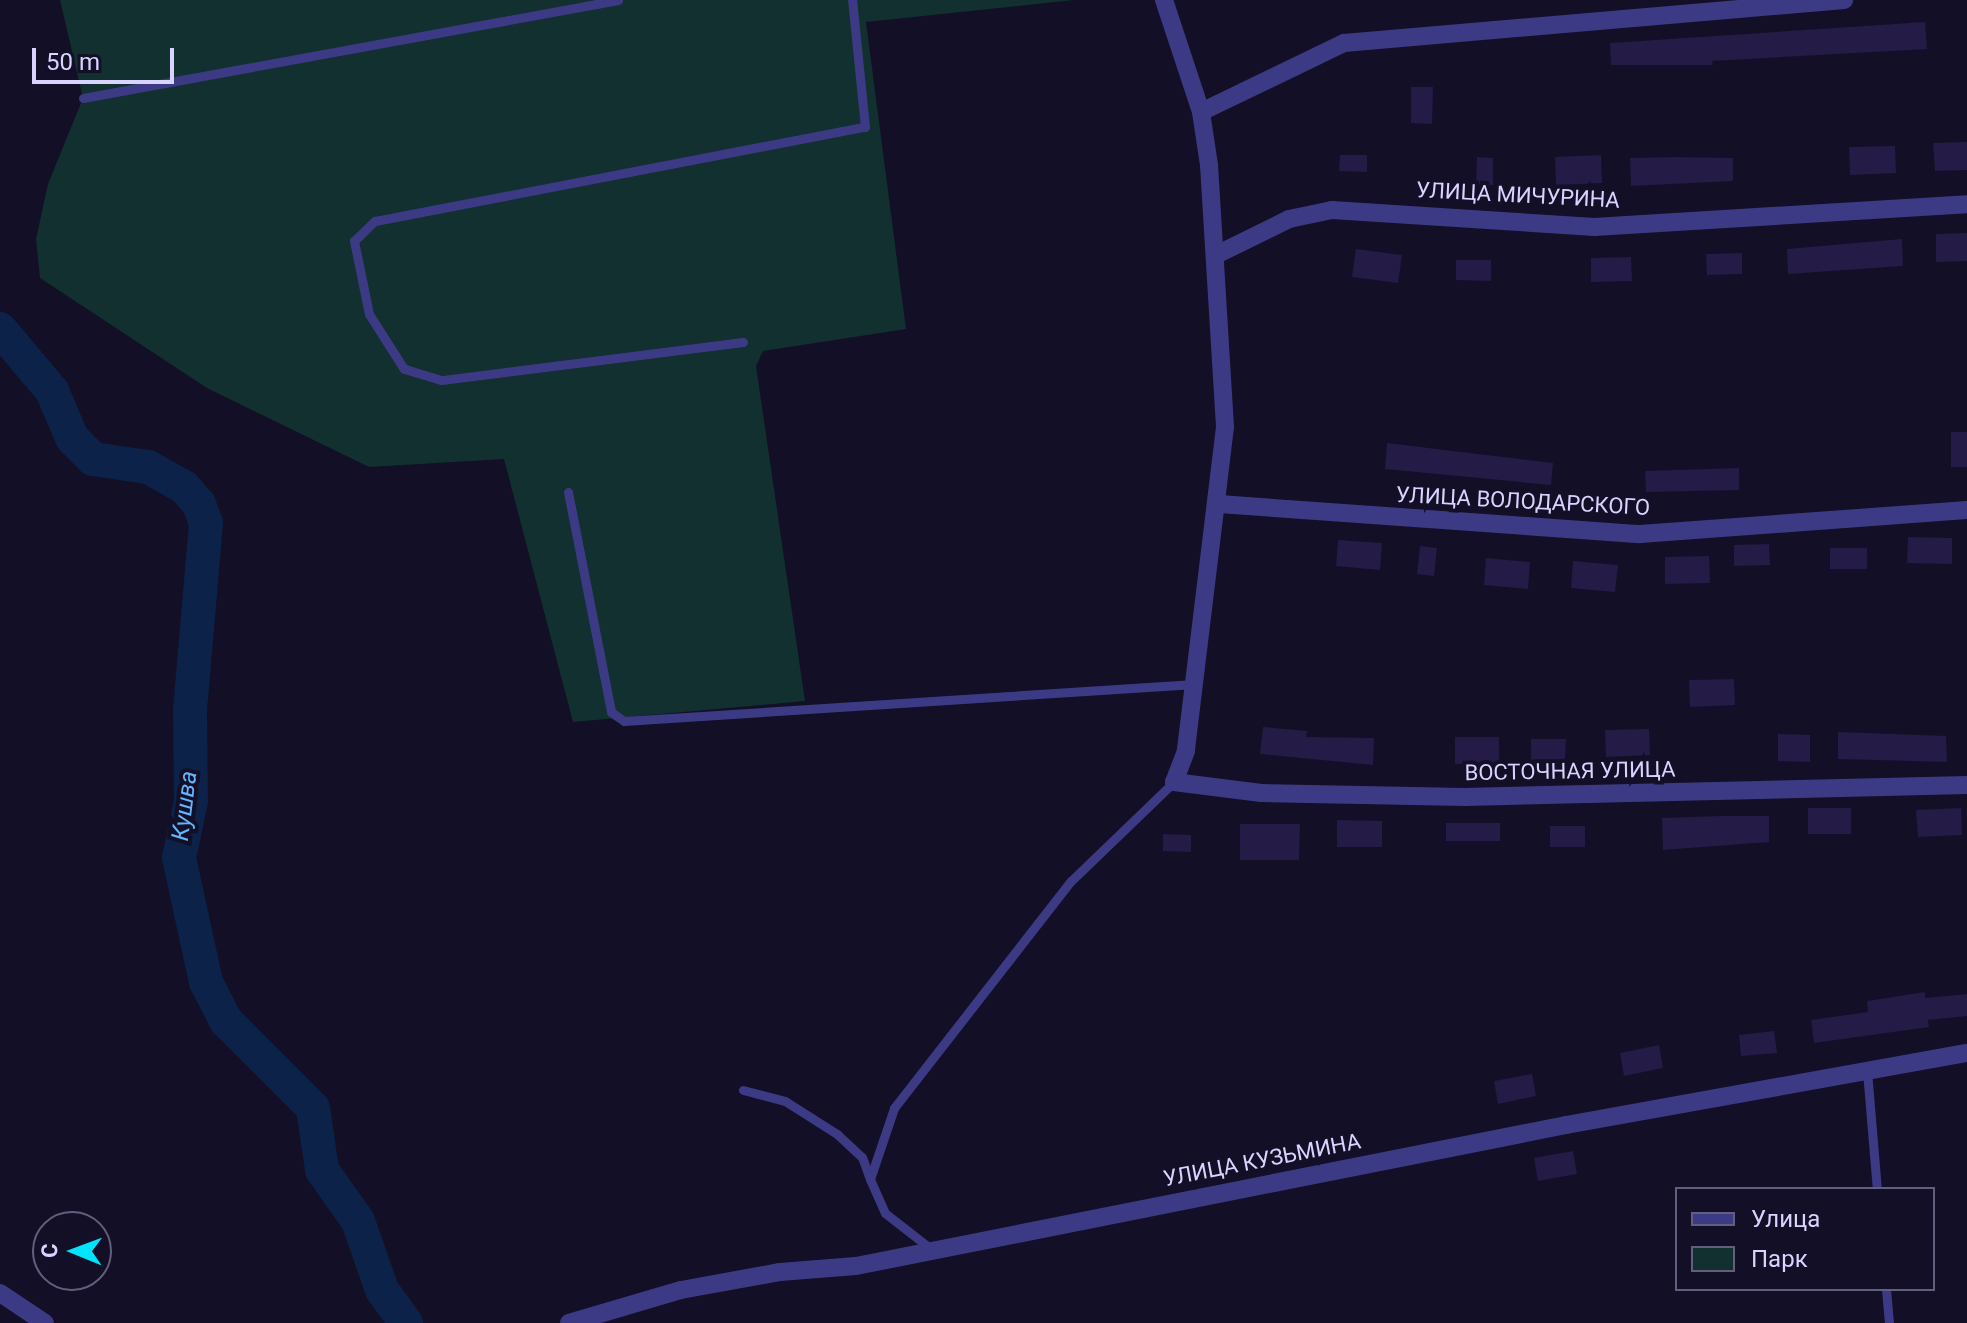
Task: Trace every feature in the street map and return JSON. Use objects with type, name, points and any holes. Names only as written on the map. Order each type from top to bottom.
[{"type":"street","points":[[1164,0],[1201,112],[1218,254],[1225,427],[1219,504],[1186,751],[1174,782]]},
{"type":"street","points":[[1201,112],[1344,43],[1844,0]]},
{"type":"street","name":"УЛИЦА МИЧУРИНА","points":[[1218,254],[1289,219],[1332,210],[1594,227],[1967,204]]},
{"type":"street","name":"УЛИЦА ВОЛОДАРСКОГО","points":[[1219,504],[1640,534],[1967,510]]},
{"type":"street","name":"ВОСТОЧНАЯ УЛИЦА","points":[[1174,782],[1261,793],[1435,797],[1967,785]]},
{"type":"street","name":"УЛИЦА КУЗЬМИНА","points":[[569,1323],[681,1290],[856,1266],[1757,1088],[1967,1053]]},
{"type":"street","points":[[0,1293],[45,1323]]},
{"type":"lane","points":[[83,98],[618,0]]},
{"type":"lane","points":[[743,342],[441,380],[404,369],[369,314],[354,241],[375,221],[865,127],[852,0]]},
{"type":"lane","points":[[568,492],[611,712],[624,721],[1195,684]]},
{"type":"lane","points":[[870,1179],[894,1108],[993,978],[1071,881],[1174,782]]},
{"type":"lane","points":[[1867,1071],[1877,1187]]},
{"type":"lane","points":[[743,1090],[785,1101],[837,1134],[862,1157],[885,1213],[931,1249]]},
{"type":"lane","points":[[1886,1291],[1889,1323]]},
{"type":"green space","points":[[60,0],[1074,0],[866,22],[906,329],[763,351],[756,366],[805,701],[573,722],[504,459],[369,467],[207,388],[40,278],[36,239],[48,184],[83,98]]},
{"type":"building","points":[[1925,22],[1927,49],[1712,61],[1713,65],[1611,65],[1610,43]]},
{"type":"building","points":[[1411,87],[1433,87],[1432,124],[1411,123]]},
{"type":"building","points":[[1967,142],[1967,170],[1935,171],[1933,143]]},
{"type":"building","points":[[1895,146],[1896,173],[1850,175],[1849,147]]},
{"type":"building","points":[[1340,155],[1367,155],[1367,172],[1339,171]]},
{"type":"building","points":[[1601,155],[1602,183],[1556,185],[1555,157]]},
{"type":"building","points":[[1477,157],[1493,158],[1493,185],[1476,185]]},
{"type":"building","points":[[1630,158],[1733,158],[1733,181],[1631,186]]},
{"type":"building","points":[[1967,233],[1967,261],[1936,262],[1936,234]]},
{"type":"building","points":[[1902,239],[1903,266],[1788,274],[1787,249]]},
{"type":"building","points":[[1356,249],[1402,255],[1398,283],[1352,277]]},
{"type":"building","points":[[1742,253],[1742,274],[1707,275],[1706,254]]},
{"type":"building","points":[[1631,257],[1632,281],[1591,282],[1591,258]]},
{"type":"building","points":[[1456,260],[1491,260],[1491,281],[1456,280]]},
{"type":"building","points":[[1951,432],[1967,432],[1967,467],[1951,467]]},
{"type":"building","points":[[1387,443],[1553,463],[1551,485],[1385,469]]},
{"type":"building","points":[[1739,468],[1739,490],[1646,492],[1645,471]]},
{"type":"building","points":[[1908,537],[1952,538],[1952,564],[1907,563]]},
{"type":"building","points":[[1338,540],[1382,543],[1380,570],[1336,566]]},
{"type":"building","points":[[1769,544],[1770,565],[1734,566],[1734,545]]},
{"type":"building","points":[[1420,546],[1437,548],[1434,576],[1417,574]]},
{"type":"building","points":[[1830,548],[1867,548],[1867,569],[1830,569]]},
{"type":"building","points":[[1709,556],[1710,583],[1665,584],[1665,557]]},
{"type":"building","points":[[1486,558],[1530,562],[1528,589],[1484,585]]},
{"type":"building","points":[[1573,561],[1618,565],[1615,592],[1571,588]]},
{"type":"building","points":[[1734,679],[1735,705],[1690,707],[1689,680]]},
{"type":"building","points":[[1263,727],[1307,731],[1306,737],[1374,738],[1373,765],[1260,754]]},
{"type":"building","points":[[1649,729],[1650,755],[1606,757],[1605,730]]},
{"type":"building","points":[[1838,732],[1946,736],[1947,762],[1838,759]]},
{"type":"building","points":[[1778,734],[1810,735],[1810,762],[1778,761]]},
{"type":"building","points":[[1455,737],[1499,737],[1499,764],[1455,764]]},
{"type":"building","points":[[1531,739],[1566,739],[1565,760],[1531,760]]},
{"type":"building","points":[[1808,808],[1851,808],[1851,834],[1808,834]]},
{"type":"building","points":[[1961,808],[1962,835],[1918,837],[1916,810]]},
{"type":"building","points":[[1769,816],[1769,842],[1663,850],[1662,818]]},
{"type":"building","points":[[1337,820],[1382,821],[1382,847],[1337,847]]},
{"type":"building","points":[[1446,823],[1500,823],[1500,841],[1446,841]]},
{"type":"building","points":[[1240,824],[1300,824],[1299,860],[1240,860]]},
{"type":"building","points":[[1550,826],[1585,826],[1585,847],[1550,847]]},
{"type":"building","points":[[1163,834],[1191,835],[1191,852],[1163,851]]},
{"type":"building","points":[[1925,992],[1925,998],[1967,994],[1967,1016],[1928,1020],[1929,1027],[1814,1043],[1811,1020],[1868,1012],[1867,1001]]},
{"type":"building","points":[[1774,1031],[1777,1053],[1741,1056],[1739,1035]]},
{"type":"building","points":[[1659,1045],[1663,1068],[1624,1076],[1620,1053]]},
{"type":"building","points":[[1532,1074],[1536,1096],[1498,1104],[1494,1081]]},
{"type":"building","points":[[1573,1151],[1577,1174],[1538,1181],[1534,1158]]},
{"type":"waterway","name":"Кушва","points":[[0,329],[52,391],[72,438],[93,459],[148,467],[184,487],[199,504],[206,523],[190,710],[191,801],[179,858],[206,982],[226,1021],[313,1108],[322,1170],[358,1221],[382,1290],[406,1323]]}]
